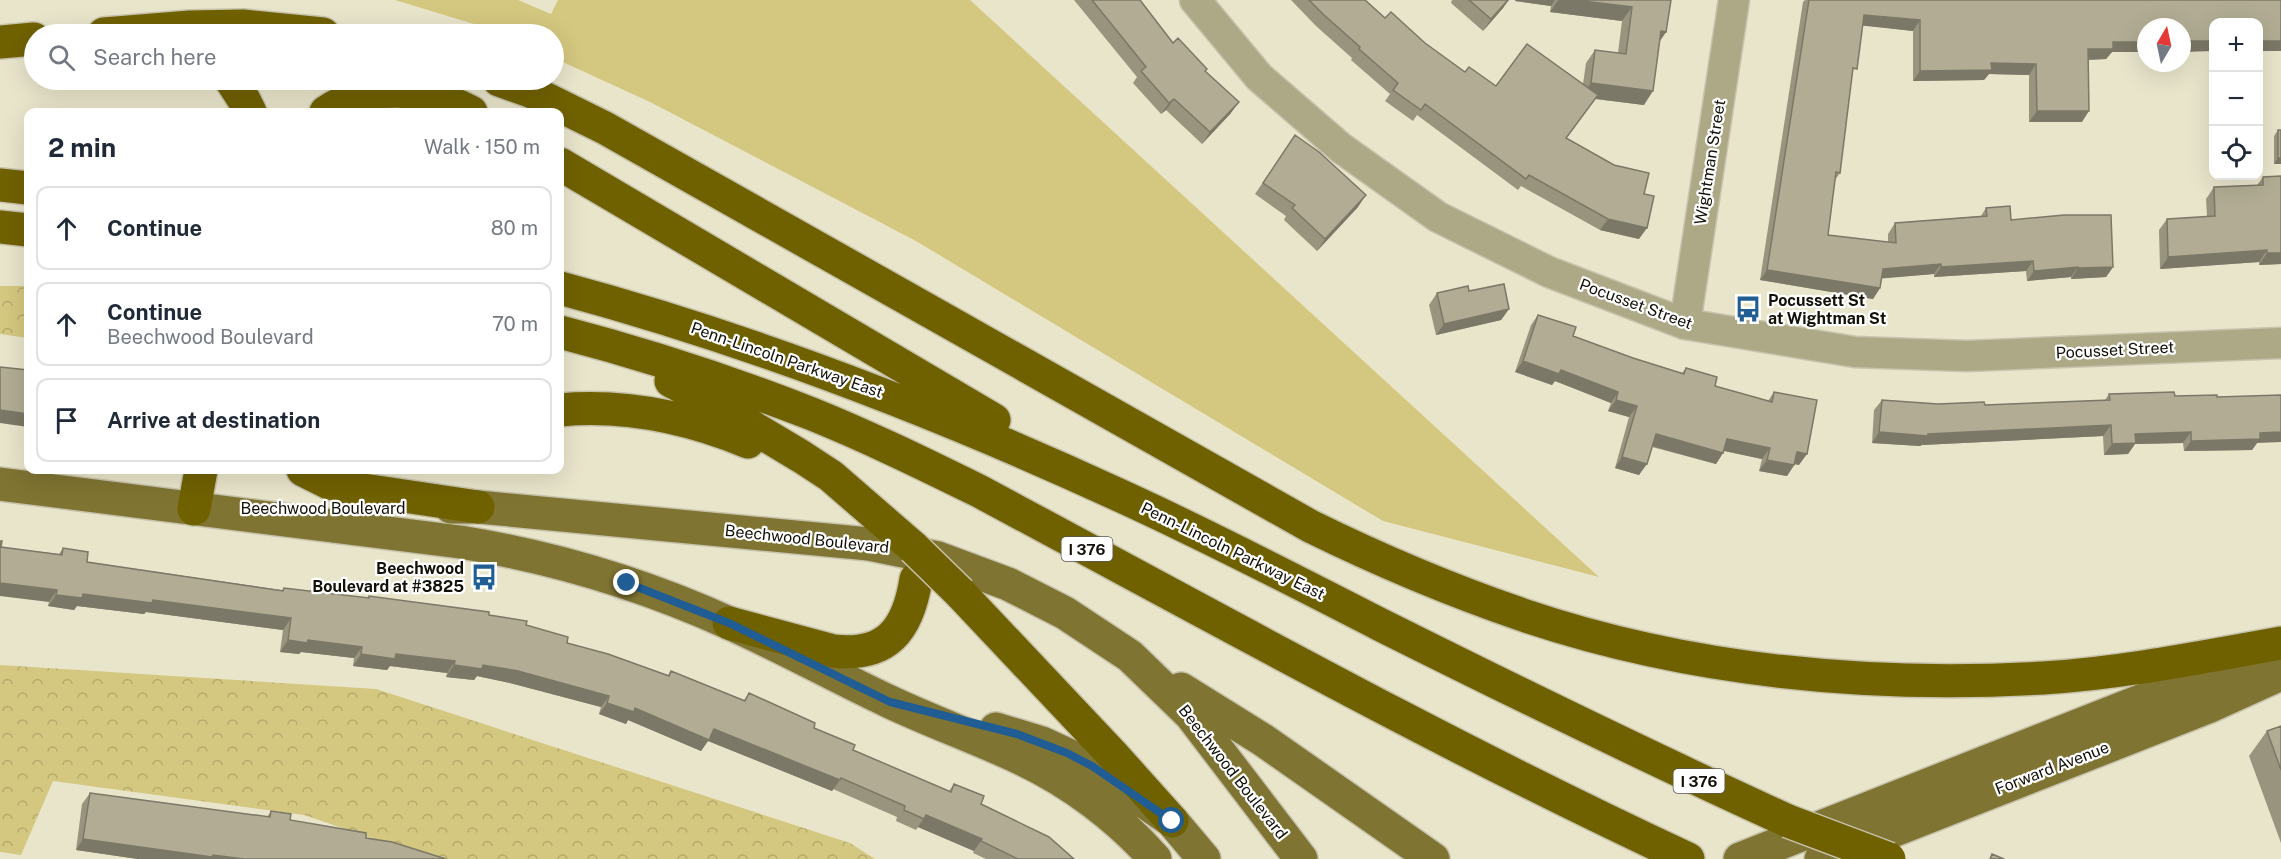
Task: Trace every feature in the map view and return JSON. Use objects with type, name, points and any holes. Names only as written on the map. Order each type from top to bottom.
[{"type":"highway","points":[[0,42],[24,40]]},
{"type":"highway","points":[[238,90],[248,108]]},
{"type":"highway","points":[[334,108],[359,96],[396,90],[437,97],[462,108]]},
{"type":"highway","points":[[527,90],[605,128],[1310,526],[1415,574],[1524,615],[1591,635],[1696,658],[1790,672],[1872,679],[1952,681],[2046,678],[2172,662],[2281,643]]},
{"type":"highway","points":[[564,167],[1125,497]]},
{"type":"highway","points":[[0,185],[24,188]]},
{"type":"highway","points":[[0,227],[24,230]]},
{"type":"highway","points":[[0,242],[24,240]]},
{"type":"highway","name":"Penn-Lincoln Parkway East","points":[[564,289],[678,322],[861,385],[950,420],[1125,497],[1531,700],[1788,821],[1889,859]]},
{"type":"highway","points":[[567,334],[704,398],[836,480],[915,564],[960,593],[1172,821]]},
{"type":"highway","name":"I 376","points":[[567,334],[665,362],[755,393],[814,415],[917,461],[979,491],[1396,714],[1579,807],[1688,859]]},
{"type":"highway","points":[[564,410],[623,409],[674,417],[725,433],[836,480]]},
{"type":"highway","points":[[194,508],[200,474]]},
{"type":"highway","points":[[311,474],[329,483],[350,488],[478,507]]},
{"type":"highway","points":[[729,623],[832,651],[864,651],[879,646],[892,637],[901,626],[913,597],[915,564]]},
{"type":"main road","name":"Beechwood Boulevard","points":[[0,484],[505,549],[598,573],[729,623],[890,702],[1022,759],[1050,774],[1104,811],[1155,859]]},
{"type":"main road","name":"Beechwood Boulevard","points":[[194,508],[478,507],[834,539],[938,558],[975,571],[1037,598],[1092,630],[1130,656],[1191,715],[1301,859]]},
{"type":"main road","points":[[1130,656],[1263,740],[1433,859]]},
{"type":"main road","points":[[1740,859],[2196,679],[2281,656]]},
{"type":"main road","name":"Forward Avenue","points":[[1821,859],[2208,707],[2281,674]]},
{"type":"main road","points":[[890,702],[1017,734],[1067,753],[1092,766],[1172,821],[1204,859]]},
{"type":"street","name":"Pocusset Street","points":[[1195,0],[1259,78],[1341,148],[1438,217],[1549,272],[1685,324],[1855,352],[1967,357],[2281,343]]},
{"type":"street","name":"Wightman Street","points":[[1685,324],[1734,0]]},
{"type":"green space","points":[[395,0],[518,0],[551,14],[558,0],[970,0],[1599,577],[1383,521],[916,241],[650,102],[564,63],[564,24],[474,24]]},
{"type":"green space","points":[[0,286],[24,286],[24,337],[0,334]]},
{"type":"green space","points":[[0,665],[376,689],[850,843],[875,859],[433,859],[304,815],[53,781],[21,855],[0,852]]},
{"type":"building","points":[[1092,0],[1140,0],[1173,43],[1178,38],[1207,69],[1205,71],[1239,102],[1210,132],[1174,99],[1169,103],[1141,71],[1146,67]]},
{"type":"building","points":[[1309,0],[1365,0],[1385,18],[1391,12],[1425,43],[1465,72],[1469,67],[1496,86],[1527,44],[1598,95],[1566,138],[1614,165],[1649,173],[1644,194],[1654,196],[1647,228],[1608,219],[1529,175],[1526,179],[1425,104],[1421,110],[1393,90],[1398,83]]},
{"type":"building","points":[[1469,0],[1508,0],[1491,19]]},
{"type":"building","points":[[1575,0],[1671,0],[1666,32],[1661,31],[1653,91],[1591,83],[1595,50],[1626,54],[1632,7]]},
{"type":"building","points":[[1809,0],[2281,0],[2281,41],[2263,41],[2263,18],[2209,18],[2209,41],[2191,41],[2191,18],[2137,18],[2137,42],[2113,42],[2113,49],[2088,49],[2089,111],[2037,111],[2036,64],[1991,63],[1992,70],[1920,71],[1920,20],[1864,15],[1857,69],[1853,68],[1840,173],[1836,172],[1828,235],[1896,243],[1895,223],[1987,216],[1986,208],[2010,206],[2011,220],[2064,215],[2111,215],[2113,267],[2034,271],[2033,261],[1941,267],[1941,264],[1883,269],[1880,288],[1767,270]]},
{"type":"building","points":[[2278,130],[2281,130],[2281,158],[2278,158]]},
{"type":"building","points":[[1295,135],[1319,152],[1366,195],[1325,239],[1292,208],[1295,205],[1263,183]]},
{"type":"building","points":[[2281,176],[2281,253],[2267,253],[2267,250],[2168,257],[2167,219],[2215,216],[2214,187],[2263,185],[2263,177]]},
{"type":"building","points":[[1504,284],[1509,309],[1444,324],[1437,293],[1468,286],[1469,291]]},
{"type":"building","points":[[1538,315],[1576,327],[1573,336],[1633,358],[1684,374],[1686,368],[1717,377],[1715,386],[1772,402],[1774,392],[1817,400],[1807,454],[1797,452],[1794,465],[1767,460],[1770,448],[1727,439],[1723,453],[1656,434],[1647,464],[1622,457],[1637,406],[1616,400],[1618,392],[1561,370],[1559,374],[1523,361]]},
{"type":"building","points":[[0,367],[24,370],[24,413],[0,410]]},
{"type":"building","points":[[2174,392],[2175,396],[2281,395],[2281,432],[2260,433],[2260,439],[2191,441],[2191,432],[2135,434],[2136,443],[2112,444],[2111,425],[1928,434],[1928,436],[1879,432],[1882,400],[1938,404],[1984,402],[1985,405],[2110,400],[2109,394]]},
{"type":"building","points":[[0,541],[2,541],[1,547],[62,555],[63,548],[88,552],[87,562],[283,591],[284,588],[369,598],[369,596],[489,612],[489,615],[527,621],[526,625],[568,637],[567,643],[608,654],[669,676],[671,671],[745,701],[749,693],[815,723],[814,728],[855,745],[853,750],[951,792],[954,784],[984,796],[981,804],[1049,837],[1074,859],[1018,859],[981,841],[982,839],[926,815],[924,819],[904,810],[905,806],[841,778],[840,780],[714,729],[709,740],[635,708],[634,712],[607,703],[609,696],[518,671],[483,665],[482,669],[454,665],[455,661],[396,654],[395,659],[361,654],[362,647],[308,640],[307,643],[288,640],[291,618],[153,600],[152,603],[83,594],[82,598],[56,595],[57,590],[0,583]]},
{"type":"building","points":[[2281,726],[2281,770],[2267,731]]},
{"type":"building","points":[[90,793],[270,817],[271,811],[291,814],[290,820],[366,833],[366,838],[392,842],[446,859],[244,859],[213,855],[212,857],[83,839]]},
{"type":"building","points":[[1992,854],[2004,859],[1990,859]]},
{"type":"place","name":"Pocussett St at Wightman St","points":[[1748,309]]},
{"type":"place","name":"Beechwood Boulevard at #3825","points":[[484,577]]},
{"type":"route","points":[[627,583],[729,623],[890,702],[1017,734],[1067,753],[1092,766],[1172,821]]}]
